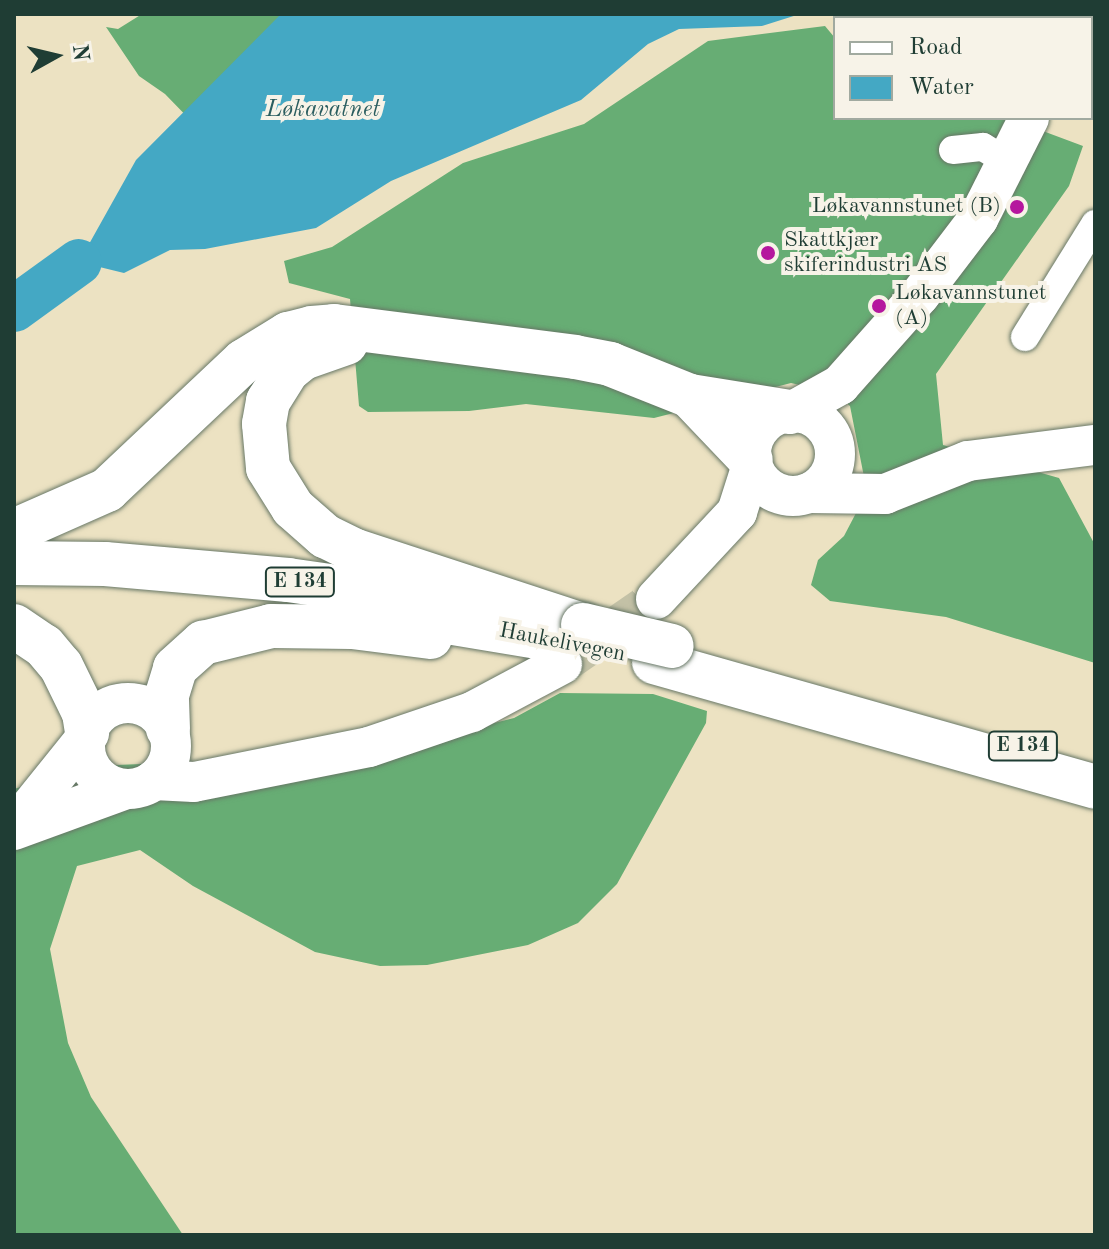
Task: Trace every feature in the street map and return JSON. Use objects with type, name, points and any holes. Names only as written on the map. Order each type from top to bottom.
[{"type":"highway","name":"E 134","points":[[14,531],[107,490],[263,347],[288,334],[334,326],[388,336],[575,357],[610,364],[690,396],[792,412]]},
{"type":"highway","name":"E 134","points":[[388,336],[327,346],[303,358],[276,385],[264,435],[268,468],[278,488],[325,536],[572,644]]},
{"type":"highway","name":"E 134","points":[[690,396],[752,462]]},
{"type":"highway","name":"Haukelivegen","points":[[14,563],[105,564],[288,580],[572,644]]},
{"type":"highway","name":"Haukelivegen","points":[[14,583],[304,600],[572,644],[663,654],[1095,765]]},
{"type":"highway","points":[[14,626],[44,646],[61,666],[84,713],[86,736]]},
{"type":"highway","name":"E 134","points":[[169,730],[167,695],[175,668],[203,643],[239,631],[326,626],[459,640],[572,644]]},
{"type":"highway","name":"Haukelivegen","points":[[663,654],[1095,787]]},
{"type":"main road","points":[[656,599],[715,542],[737,512],[760,427],[840,385],[892,329],[978,219],[1010,163],[1028,120]]},
{"type":"main road","points":[[715,542],[802,494],[833,466],[834,446],[852,393],[892,329]]},
{"type":"main road","points":[[792,412],[815,418],[834,446],[870,474],[915,480]]},
{"type":"main road","points":[[752,462],[768,488],[802,494],[885,494],[968,461],[1095,445]]},
{"type":"main road","points":[[86,736],[89,763],[99,777],[140,784],[194,782],[421,731],[472,712],[572,644]]},
{"type":"main road","points":[[14,828],[105,709],[119,704],[148,707],[169,730],[222,760],[274,765]]},
{"type":"main road","points":[[14,828],[140,784],[170,757],[169,730]]},
{"type":"street","points":[[953,150],[983,147],[1010,163]]},
{"type":"street","points":[[1025,337],[1091,237]]},
{"type":"green space","points":[[142,14],[288,14],[200,130],[165,94],[139,76],[106,27],[118,29]]},
{"type":"green space","points":[[847,14],[1000,14],[922,16],[846,16]]},
{"type":"green space","points":[[825,26],[833,36],[833,120],[1013,120],[1083,146],[1069,186],[936,374],[943,445],[1059,478],[1095,545],[1095,663],[946,617],[830,601],[811,585],[818,560],[844,536],[867,492],[850,406],[835,393],[791,383],[654,418],[526,404],[469,411],[368,412],[359,406],[350,299],[289,283],[284,261],[332,247],[463,163],[584,124],[708,41]]},
{"type":"green space","points":[[560,693],[653,694],[707,711],[706,723],[617,884],[578,923],[528,945],[427,965],[380,966],[315,952],[193,886],[140,850],[77,866],[50,949],[68,1043],[91,1097],[183,1235],[14,1235],[14,789],[92,766],[266,759],[447,735],[514,718]]},
{"type":"water","name":"Løkavatnet","points":[[281,14],[800,14],[762,26],[679,29],[648,44],[581,100],[391,181],[316,228],[205,249],[170,250],[124,273],[79,262],[136,160]]},
{"type":"waterway","points":[[14,309],[79,262]]},
{"type":"tunnel","points":[[562,664],[656,599]]},
{"type":"place","name":"Løkavannstunet (B)","points":[[1017,207]]},
{"type":"place","name":"Skattkjær skiferindustri AS","points":[[768,253]]},
{"type":"place","name":"Løkavannstunet (A)","points":[[879,306]]}]
